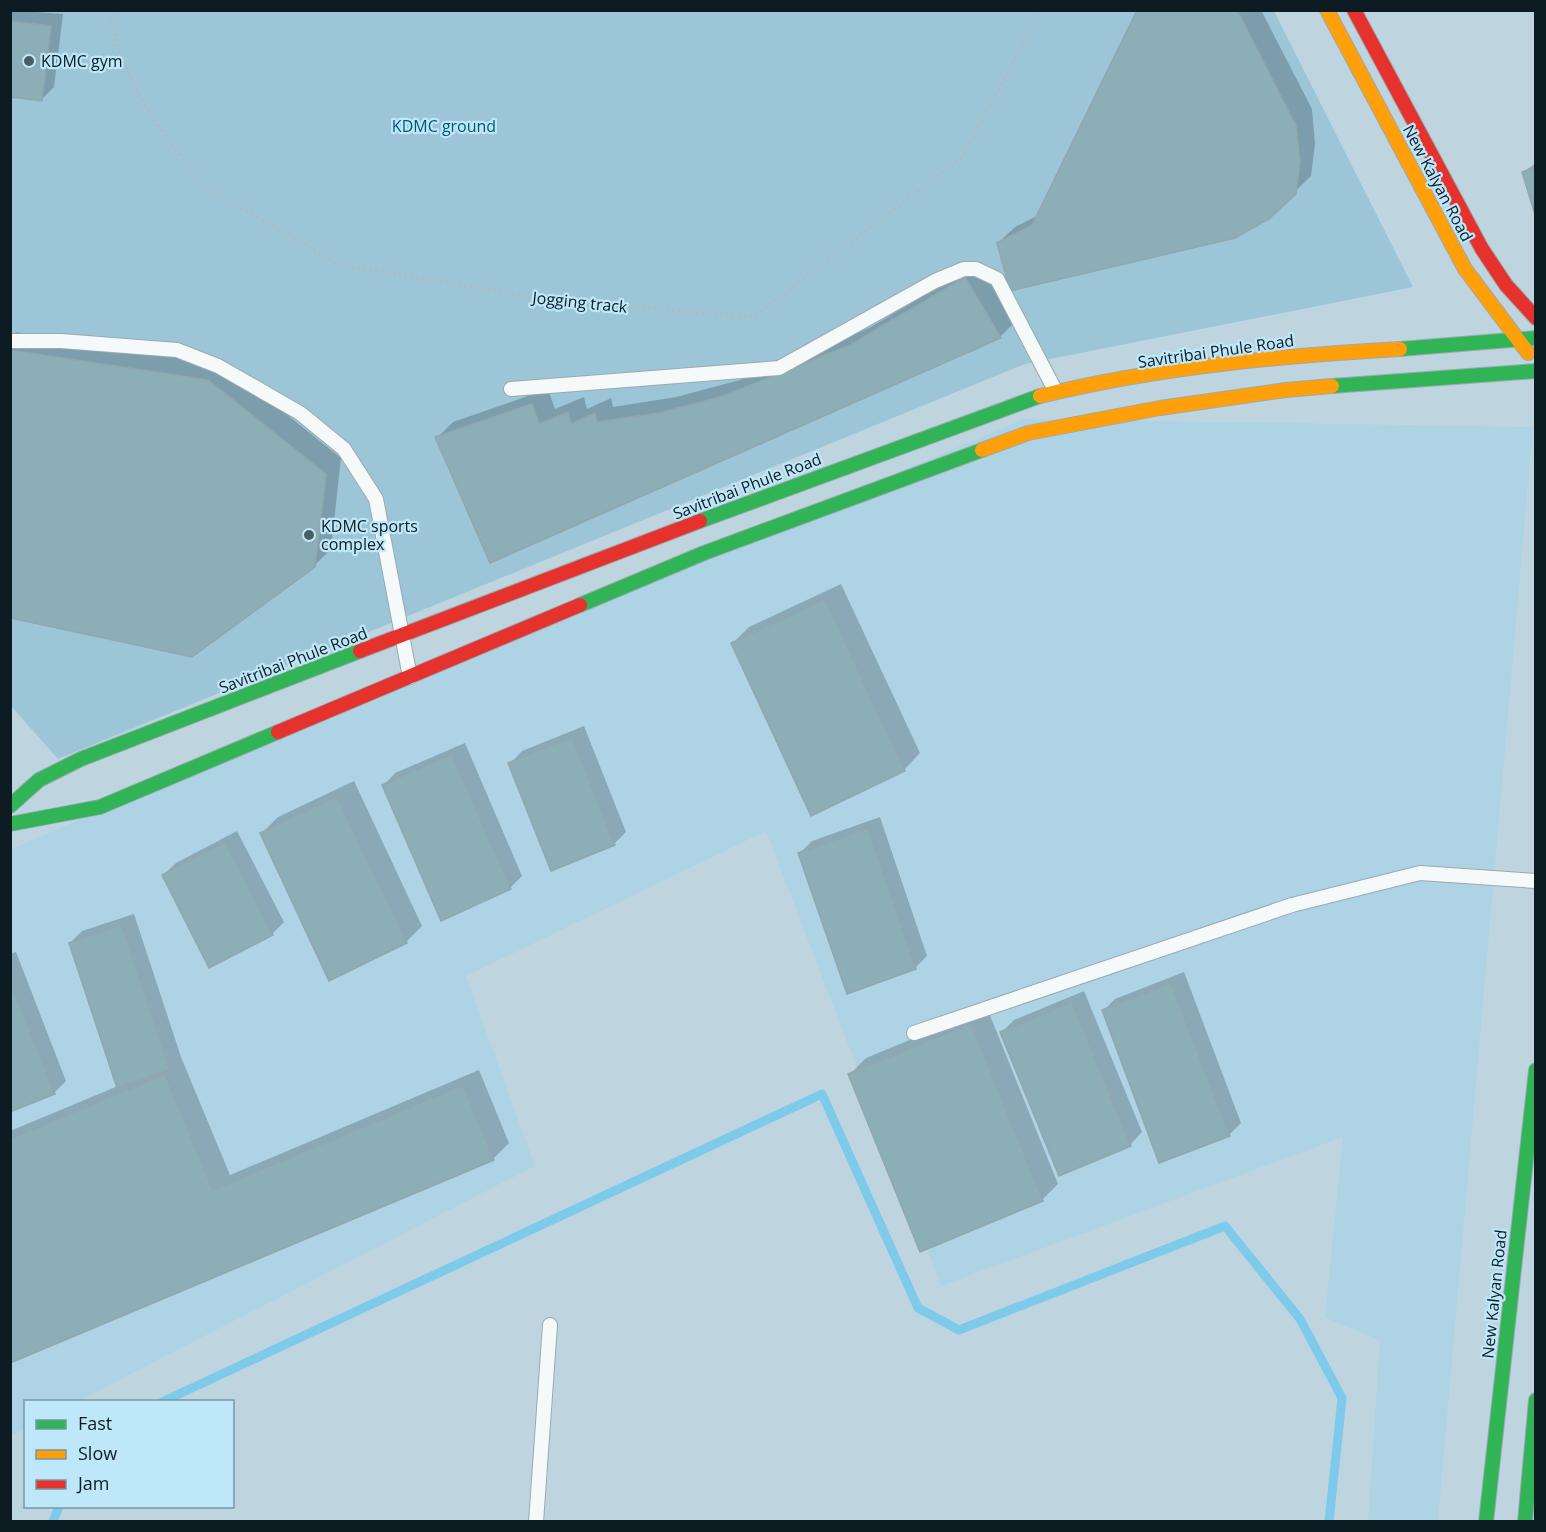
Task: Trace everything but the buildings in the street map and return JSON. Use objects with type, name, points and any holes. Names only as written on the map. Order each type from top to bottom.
[{"type":"street","name":"New Kalyan Road","points":[[1327,10],[1465,269],[1517,340],[1536,361]]},
{"type":"street","name":"New Kalyan Road","points":[[1354,10],[1482,249],[1506,285],[1536,318]]},
{"type":"street","name":"Savitribai Phule Road","points":[[10,824],[100,807],[704,553],[969,438],[1056,392],[1284,357],[1536,338]]},
{"type":"street","name":"Savitribai Phule Road","points":[[10,806],[39,780],[81,759],[402,636],[969,438],[1028,433],[1160,408],[1286,390],[1536,371]]},
{"type":"street","name":"New Kalyan Road","points":[[1486,1521],[1536,1070]]},
{"type":"street","points":[[1516,1242],[1536,1243]]},
{"type":"street","points":[[1525,1521],[1536,1400]]},
{"type":"lane","points":[[511,389],[778,368],[934,281],[964,269],[976,269],[997,279],[1056,392]]},
{"type":"lane","points":[[10,341],[61,341],[177,350],[218,366],[300,413],[344,449],[376,499],[410,676]]},
{"type":"lane","points":[[914,1033],[1292,905],[1420,873],[1536,881]]},
{"type":"lane","points":[[536,1521],[550,1325]]},
{"type":"path","name":"Jogging track","points":[[110,10],[120,55],[144,105],[200,184],[338,264],[545,300],[753,317],[961,158],[1042,10]]},
{"type":"shaded area","points":[[1024,419],[1533,427],[1438,1521],[1368,1521],[1380,1340],[1325,1318],[1343,1137],[941,1286],[766,831],[466,976],[535,1166],[80,1400],[24,1400],[24,1430],[11,1436],[11,849]]},
{"type":"green space","name":"KDMC sports complex","points":[[10,11],[1274,11],[1413,287],[1025,364],[58,759],[11,706]]},
{"type":"waterway","points":[[166,1400],[822,1094],[918,1308],[959,1330],[1225,1226],[1300,1319],[1342,1398],[1329,1522]]},
{"type":"waterway","points":[[53,1522],[58,1508]]},
{"type":"traffic: fast","points":[[1400,349],[1536,338]]},
{"type":"traffic: fast","points":[[1332,386],[1536,371]]},
{"type":"traffic: fast","points":[[700,521],[1040,396]]},
{"type":"traffic: fast","points":[[580,605],[704,553],[982,450]]},
{"type":"traffic: fast","points":[[10,806],[39,780],[81,759],[360,651]]},
{"type":"traffic: fast","points":[[10,824],[100,807],[278,732]]},
{"type":"traffic: fast","points":[[1486,1522],[1536,1070]]},
{"type":"traffic: fast","points":[[1525,1522],[1536,1400]]},
{"type":"traffic: slow","points":[[1327,10],[1465,269],[1528,353]]},
{"type":"traffic: slow","points":[[1040,396],[1129,377],[1219,364],[1400,349]]},
{"type":"traffic: slow","points":[[982,450],[1028,433],[1160,408],[1286,390],[1332,386]]},
{"type":"traffic: jam","points":[[1354,10],[1482,249],[1506,285],[1536,318]]},
{"type":"traffic: jam","points":[[360,651],[700,521]]},
{"type":"traffic: jam","points":[[278,732],[580,605]]},
{"type":"place","name":"KDMC gym","points":[[29,61]]},
{"type":"place","name":"KDMC sports complex","points":[[309,535]]},
{"type":"park label","name":"KDMC ground","points":[[444,126]]}]
